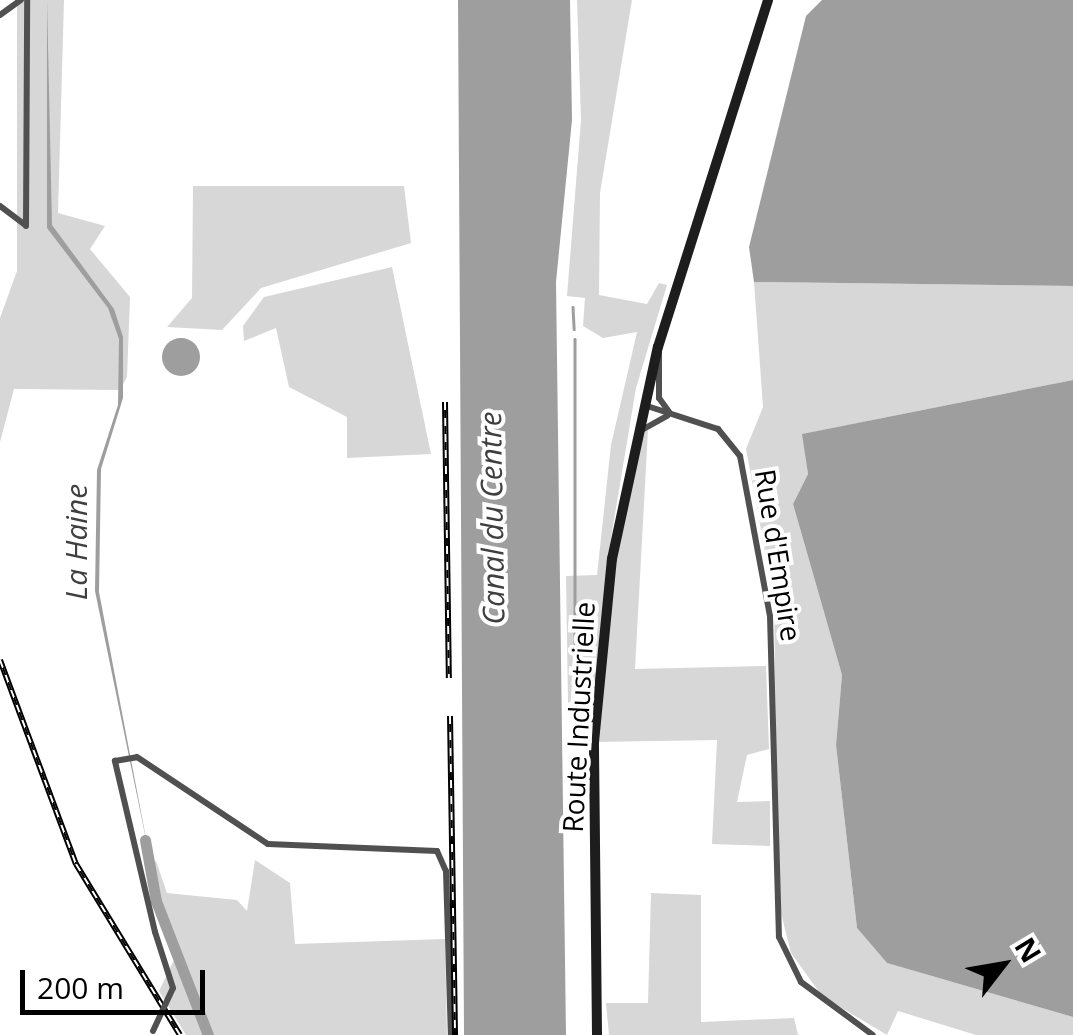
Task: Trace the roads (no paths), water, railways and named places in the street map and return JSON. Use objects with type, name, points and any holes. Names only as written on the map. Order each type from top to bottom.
[{"type":"main road","points":[[642,404],[768,0]]},
{"type":"main road","name":"Route Industrielle","points":[[596,1035],[596,704],[642,404]]},
{"type":"street","points":[[0,15],[24,0]]},
{"type":"street","points":[[0,206],[26,226],[24,0]]},
{"type":"street","points":[[635,435],[674,416],[658,398],[658,347]]},
{"type":"street","name":"Rue d'Empire","points":[[642,404],[725,435],[748,493],[772,632],[773,900],[784,952],[819,1000],[874,1035]]},
{"type":"street","points":[[151,1033],[173,988],[155,932],[115,762],[137,758],[268,844],[437,851],[446,871],[451,1035]]},
{"type":"water","points":[[47,0],[52,225],[114,309],[123,337],[123,398],[101,469],[99,592],[149,854],[95,591],[97,470],[118,405],[119,339],[108,308],[47,228]]},
{"type":"water","name":"Canal du Centre","points":[[458,0],[570,0],[572,120],[556,282],[566,1035],[464,1035]]},
{"type":"water","points":[[822,0],[1073,0],[1073,286],[754,282],[749,247],[806,16]]},
{"type":"water","points":[[181,338],[195,343],[200,357],[195,371],[181,376],[167,371],[162,357],[167,343]]},
{"type":"water","points":[[1073,380],[1073,1017],[887,963],[857,928],[836,745],[842,675],[793,504],[808,474],[802,434]]},
{"type":"waterway","points":[[573,307],[574,329]]},
{"type":"waterway","points":[[575,339],[575,685]]},
{"type":"waterway","name":"La Haine","points":[[145,840],[156,901],[208,1035]]},
{"type":"railway","points":[[445,402],[449,678]]},
{"type":"railway","points":[[0,660],[76,864],[180,1035]]},
{"type":"railway","points":[[450,716],[455,1035]]}]
